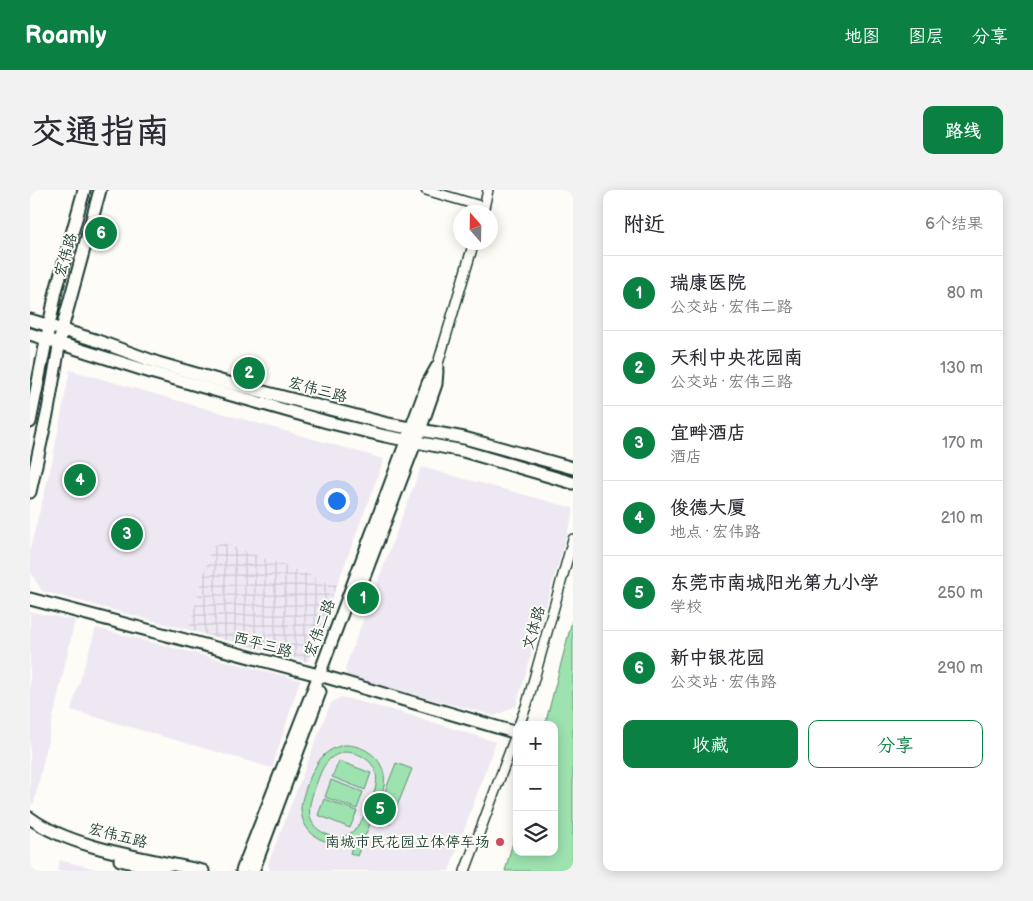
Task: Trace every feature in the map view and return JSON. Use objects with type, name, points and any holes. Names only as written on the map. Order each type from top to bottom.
[{"type":"street","name":"宏伟路","points":[[46,338],[84,190]]},
{"type":"street","name":"宏伟路","points":[[60,342],[100,190]]},
{"type":"street","points":[[426,190],[469,205]]},
{"type":"street","points":[[484,205],[488,190]]},
{"type":"street","name":"宏伟二路","points":[[253,871],[322,676],[411,441],[436,384],[437,367],[472,250]]},
{"type":"street","name":"宏伟三路","points":[[30,320],[62,329],[158,363],[221,381],[345,413],[464,438],[573,468]]},
{"type":"street","name":"宏伟三路","points":[[30,334],[218,392],[327,422],[463,451],[573,482]]},
{"type":"street","points":[[30,422],[46,338]]},
{"type":"street","points":[[30,492],[48,410],[60,342]]},
{"type":"street","name":"文体路","points":[[521,721],[527,704],[573,539]]},
{"type":"street","name":"西平三路","points":[[30,599],[322,676],[513,732]]},
{"type":"street","name":"宏伟二路","points":[[242,871],[322,676]]},
{"type":"street","points":[[465,871],[513,744]]},
{"type":"street","name":"宏伟五路","points":[[30,818],[55,833],[81,842],[203,871]]},
{"type":"street","name":"宏伟五路","points":[[30,827],[52,839],[80,849],[164,871]]},
{"type":"shaded area","points":[[70,370],[384,459],[337,585],[225,543],[212,545],[188,630],[42,591],[30,571],[30,549],[52,463]]},
{"type":"shaded area","points":[[421,467],[573,508],[573,514],[516,706],[495,716],[347,676],[345,668]]},
{"type":"shaded area","points":[[224,543],[337,585],[308,662],[188,630],[212,545]]},
{"type":"shaded area","points":[[30,612],[75,620],[34,803],[30,804]]},
{"type":"shaded area","points":[[96,628],[300,680],[272,768],[71,710]]},
{"type":"shaded area","points":[[341,697],[400,712],[496,742],[449,871],[270,871],[268,864],[323,722],[331,703]]},
{"type":"shaded area","points":[[60,860],[104,871],[57,871]]},
{"type":"green space","points":[[573,617],[573,871],[505,871],[513,842],[513,856],[558,856],[558,721],[546,721]]},
{"type":"green space","points":[[343,745],[360,747],[367,751],[374,756],[383,769],[384,786],[382,796],[357,856],[350,853],[355,839],[337,843],[328,842],[312,834],[303,819],[301,809],[306,789],[319,760],[333,749]],"holes":[[[351,753],[364,757],[373,766],[377,778],[376,788],[367,810],[354,830],[349,834],[335,837],[326,834],[313,824],[310,818],[310,804],[321,771],[326,763],[337,754]]]},
{"type":"green space","points":[[339,761],[371,773],[365,790],[332,777]]},
{"type":"green space","points":[[396,763],[412,769],[390,824],[375,817]]},
{"type":"green space","points":[[331,780],[363,792],[357,809],[325,797]]},
{"type":"green space","points":[[324,799],[357,811],[350,828],[318,815]]},
{"type":"place","name":"新中银花园","points":[[101,233]]},
{"type":"place","name":"天利中央花园南","points":[[249,373]]},
{"type":"place","name":"俊德大厦","points":[[80,480]]},
{"type":"place","name":"宜畔酒店","points":[[127,534]]},
{"type":"place","name":"瑞康医院","points":[[363,598]]},
{"type":"place","name":"东莞市南城阳光第九小学","points":[[380,809]]},
{"type":"place","name":"南城市民花园立体停车场","points":[[500,842]]}]
